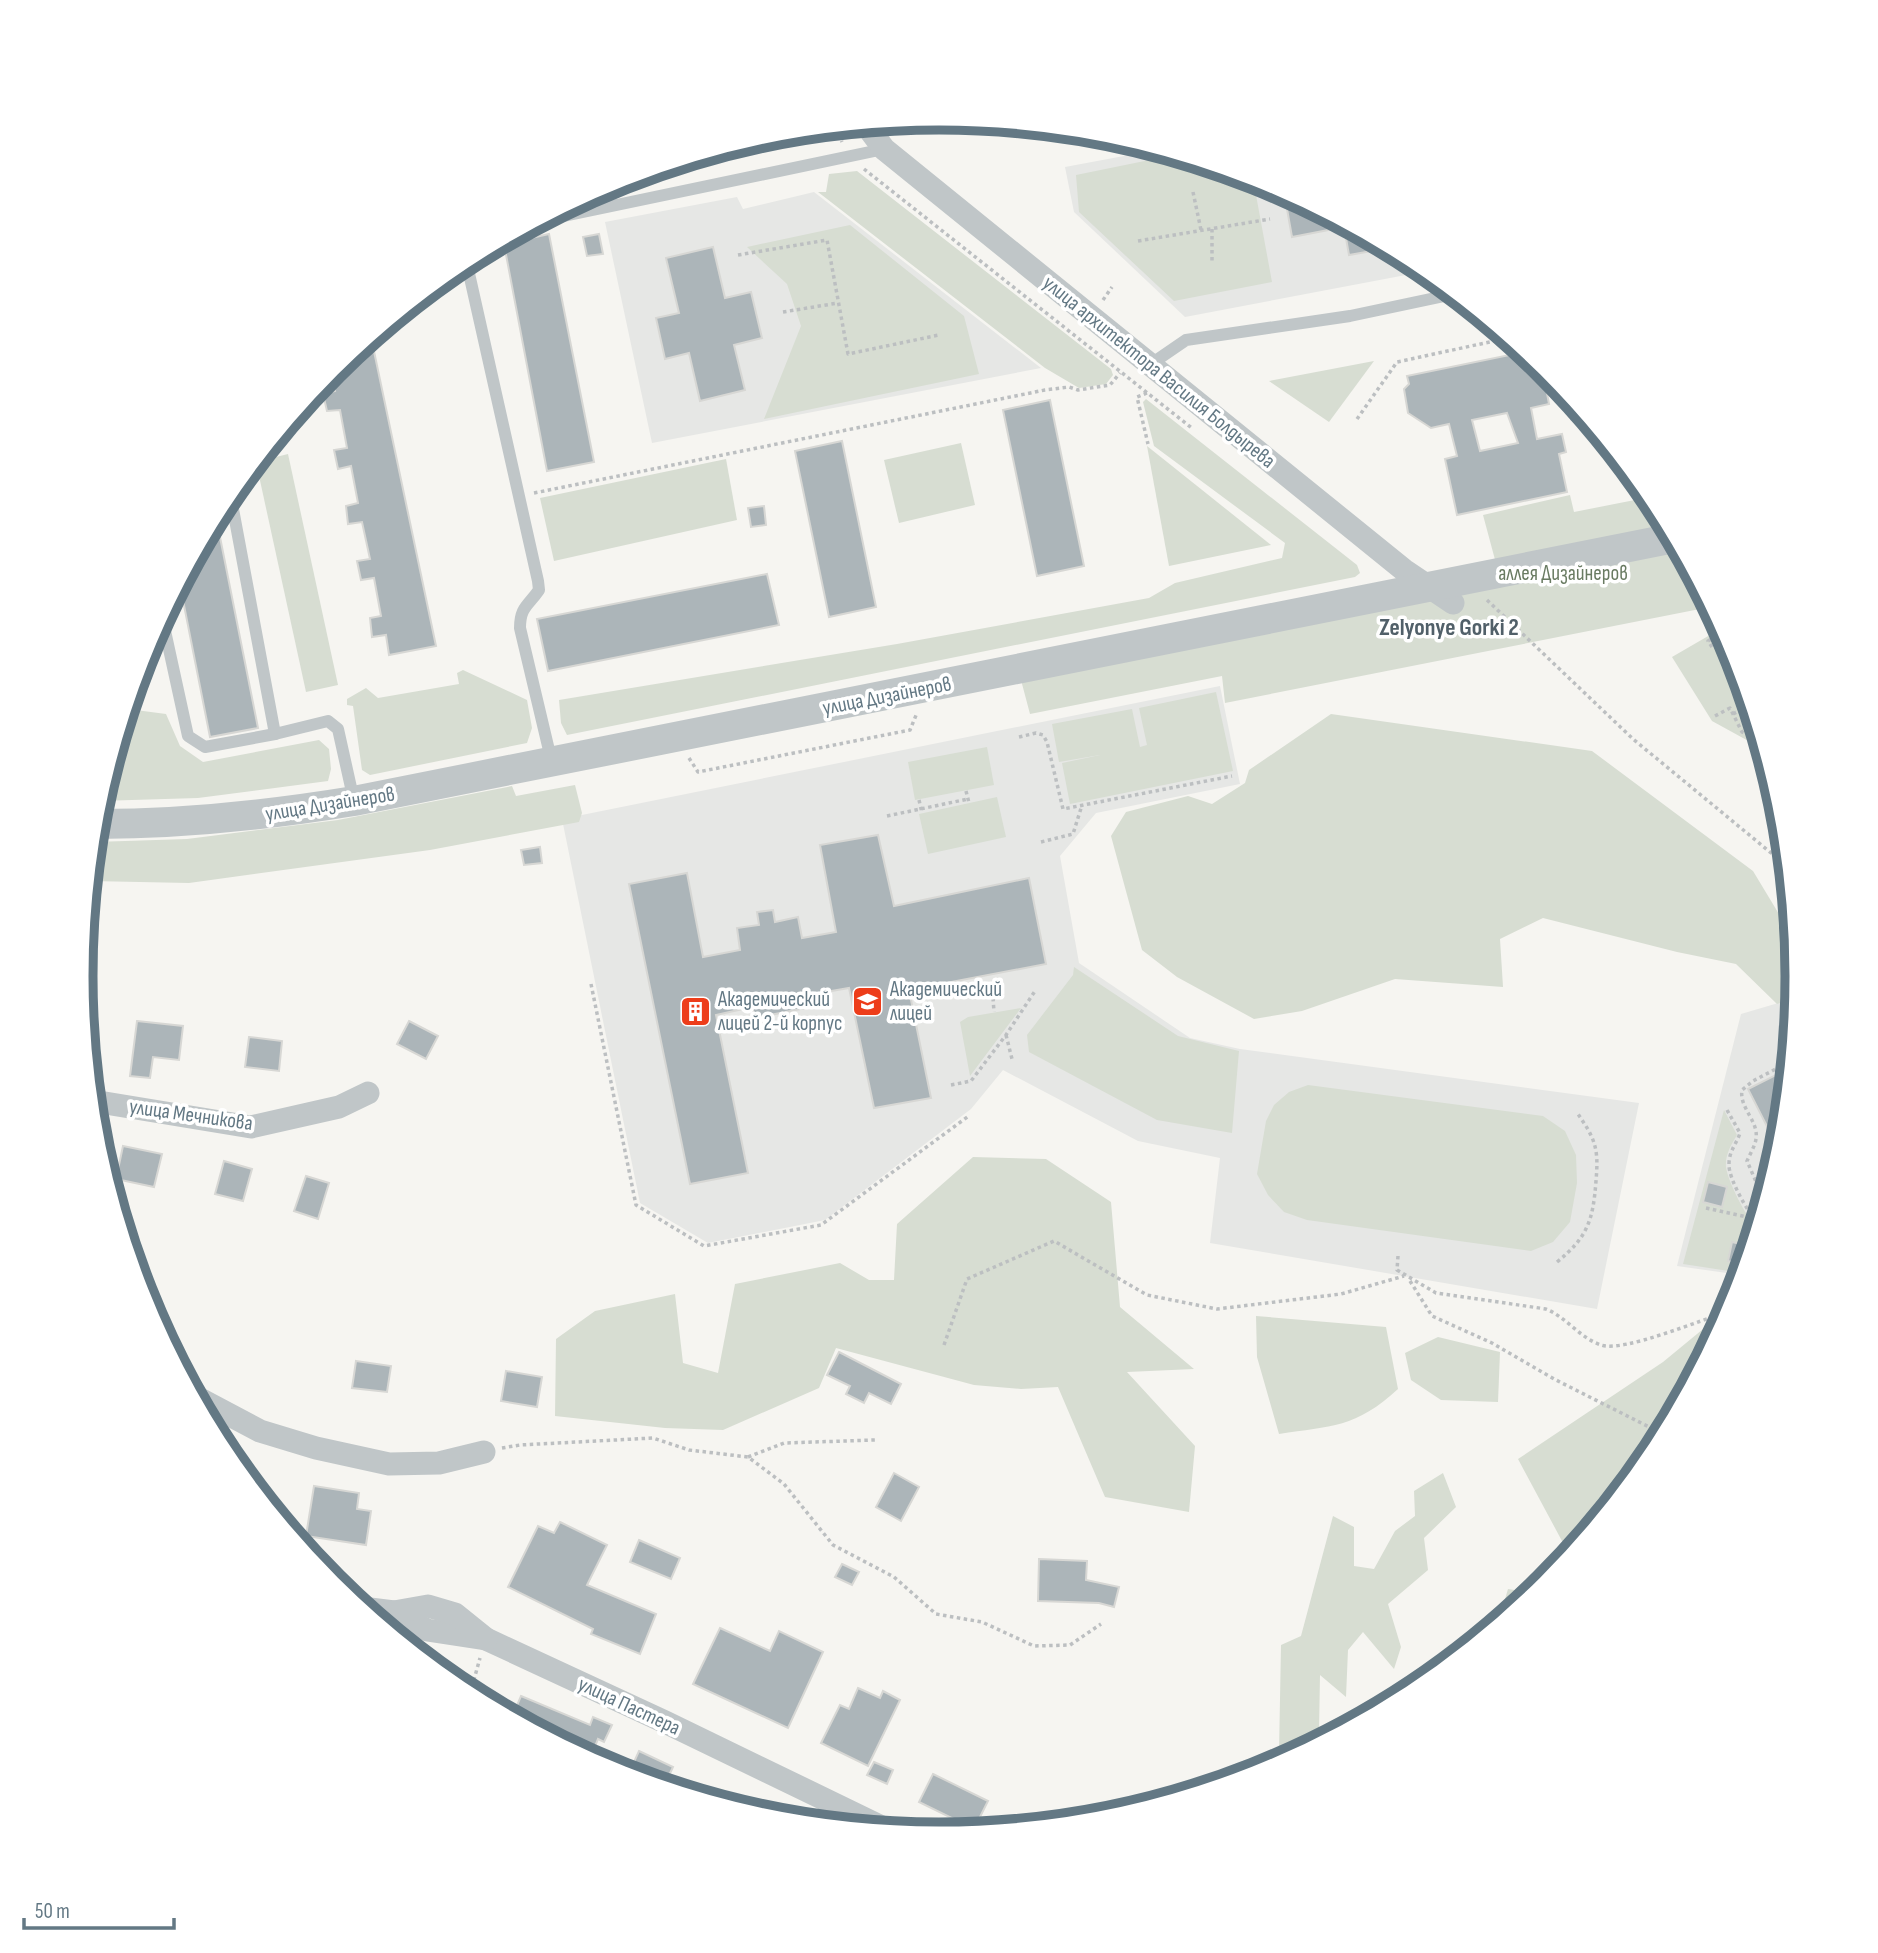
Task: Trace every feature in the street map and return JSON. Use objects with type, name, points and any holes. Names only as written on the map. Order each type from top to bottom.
[{"type":"street","name":"улица архитектора Василия Болдырева","points":[[874,136],[1404,570],[1442,596]]},
{"type":"street","name":"улица Дизайнеров","points":[[107,824],[191,821],[273,814],[354,801],[1008,673],[1144,643],[1442,596],[1664,540]]},
{"type":"street","name":"улица Мечникова","points":[[103,1103],[251,1127],[339,1107],[368,1093]]},
{"type":"street","points":[[208,1404],[260,1431],[316,1448],[389,1464],[439,1463],[484,1452]]},
{"type":"street","name":"улица Пастера","points":[[378,1610],[394,1612],[427,1630],[486,1639],[866,1819]]},
{"type":"lane","points":[[574,214],[847,156],[874,136]]},
{"type":"lane","points":[[469,273],[539,590],[524,606],[520,615],[520,628],[552,763]]},
{"type":"lane","points":[[1151,364],[1186,340],[1350,316],[1442,297]]},
{"type":"lane","points":[[233,509],[275,734]]},
{"type":"lane","points":[[166,634],[188,736],[205,747],[328,721],[338,729],[354,801]]},
{"type":"path","points":[[839,136],[847,156],[1199,434]]},
{"type":"path","points":[[1194,192],[1201,230]]},
{"type":"path","points":[[1138,241],[1270,219]]},
{"type":"path","points":[[1212,229],[1212,264]]},
{"type":"path","points":[[738,255],[827,240],[848,354],[939,335]]},
{"type":"path","points":[[782,312],[838,303]]},
{"type":"path","points":[[1357,419],[1397,362],[1497,340]]},
{"type":"path","points":[[519,496],[1045,390],[1069,387],[1078,390],[1110,384],[1120,373]]},
{"type":"path","points":[[1147,394],[1137,397],[1148,444]]},
{"type":"path","points":[[1572,415],[1573,423]]},
{"type":"path","points":[[1483,597],[1633,739],[1777,858]]},
{"type":"path","points":[[1712,646],[1708,641],[1714,638]]},
{"type":"path","points":[[1715,716],[1730,708],[1742,732],[1750,736]]},
{"type":"path","points":[[1733,714],[1742,709]]},
{"type":"path","points":[[1019,737],[1036,733],[1043,735],[1052,756],[1063,809],[1232,776]]},
{"type":"path","points":[[887,816],[968,801],[966,791]]},
{"type":"path","points":[[919,800],[922,810]]},
{"type":"path","points":[[1041,842],[1073,834],[1082,806]]},
{"type":"path","points":[[591,984],[636,1205],[704,1246],[821,1225],[971,1115]]},
{"type":"path","points":[[951,1085],[971,1081],[1035,991]]},
{"type":"path","points":[[993,998],[994,1012]]},
{"type":"path","points":[[1006,1035],[1012,1059]]},
{"type":"path","points":[[1758,1187],[1747,1161],[1756,1140],[1756,1129],[1740,1098],[1742,1090],[1753,1081],[1780,1067]]},
{"type":"path","points":[[1727,1110],[1740,1133],[1728,1166],[1751,1213]]},
{"type":"path","points":[[1557,1262],[1578,1243],[1589,1226],[1594,1207],[1597,1153],[1594,1141],[1578,1114]]},
{"type":"path","points":[[1706,1209],[1749,1220]]},
{"type":"path","points":[[944,1345],[967,1279],[1054,1241],[1147,1296],[1217,1309],[1341,1294],[1404,1276]]},
{"type":"path","points":[[1398,1256],[1397,1270],[1436,1293],[1546,1309],[1560,1315],[1567,1323],[1602,1346],[1633,1343],[1713,1317]]},
{"type":"path","points":[[1409,1279],[1432,1317],[1492,1343],[1554,1379],[1654,1429]]},
{"type":"path","points":[[484,1452],[520,1444],[653,1438],[689,1450],[748,1457],[784,1443],[875,1440]]},
{"type":"path","points":[[748,1457],[784,1485],[833,1545],[894,1577],[936,1614],[982,1622],[1034,1646],[1070,1645],[1101,1624]]},
{"type":"path","points":[[473,1683],[486,1639]]},
{"type":"shaded area","points":[[1135,154],[1211,175],[1313,218],[1411,274],[1185,317],[1074,212],[1065,167]]},
{"type":"shaded area","points":[[814,192],[1041,368],[652,443],[605,222],[737,197],[743,209]]},
{"type":"shaded area","name":"Академический лицей","points":[[1220,686],[1240,784],[1096,813],[1060,856],[1079,963],[1190,1038],[1240,1049],[1639,1103],[1597,1309],[1210,1243],[1220,1158],[1138,1141],[1003,1070],[971,1109],[825,1220],[708,1243],[640,1203],[562,819]]},
{"type":"shaded area","points":[[1784,1001],[1778,1087],[1756,1196],[1731,1274],[1677,1266],[1741,1014]]},
{"type":"green space","points":[[1156,159],[1257,193],[1272,282],[1174,301],[1079,212],[1076,175]]},
{"type":"green space","points":[[857,171],[1111,369],[1113,375],[1106,384],[1079,388],[1045,368],[818,192],[826,192],[829,174]]},
{"type":"green space","points":[[850,225],[964,316],[979,374],[764,419],[801,326],[787,284],[747,247]]},
{"type":"green space","points":[[1374,361],[1329,422],[1269,381]]},
{"type":"green space","points":[[1146,399],[1357,565],[1360,573],[1355,577],[567,735],[561,723],[559,700],[897,644],[1149,598],[1175,583],[1282,558],[1285,543],[1154,446],[1143,402]]},
{"type":"green space","points":[[961,443],[975,505],[899,523],[884,460]]},
{"type":"green space","points":[[1147,446],[1271,545],[1169,566]]},
{"type":"green space","points":[[288,454],[338,685],[306,692],[259,474],[270,458]]},
{"type":"green space","points":[[726,459],[737,520],[554,561],[540,498]]},
{"type":"green space","name":"аллея Дизайнеров","points":[[1570,495],[1574,512],[1638,499],[1672,553],[1701,609],[1225,703],[1222,676],[1030,714],[1021,680],[1501,582],[1483,515]]},
{"type":"green space","points":[[1712,634],[1740,704],[1752,743],[1712,721],[1672,657]]},
{"type":"green space","points":[[463,670],[527,700],[532,728],[527,743],[370,775],[362,770],[353,706],[347,705],[347,699],[366,688],[378,698],[459,684],[457,673]]},
{"type":"green space","points":[[1216,692],[1233,771],[1070,804],[1062,763],[1100,755],[1059,762],[1052,724],[1132,709],[1140,747],[1147,745],[1139,708]]},
{"type":"green space","points":[[136,710],[166,714],[180,746],[203,762],[319,740],[329,749],[331,769],[328,781],[198,798],[111,801]]},
{"type":"green space","points":[[1331,714],[1592,751],[1753,871],[1783,921],[1784,1002],[1777,1004],[1736,964],[1543,918],[1500,939],[1503,987],[1395,979],[1302,1011],[1254,1019],[1177,977],[1142,950],[1111,836],[1126,812],[1188,796],[1212,804],[1245,783],[1249,770]]},
{"type":"green space","points":[[987,747],[994,785],[915,800],[908,762]]},
{"type":"green space","points":[[575,785],[582,813],[579,822],[430,850],[189,883],[99,881],[104,842],[187,839],[338,820],[512,786],[516,796]]},
{"type":"green space","points":[[997,797],[1006,837],[928,854],[919,814]]},
{"type":"green space","points":[[1074,967],[1178,1036],[1239,1051],[1232,1133],[1157,1120],[1029,1052],[1027,1035],[1073,975]]},
{"type":"green space","points":[[1021,1008],[970,1076],[960,1022],[968,1017]]},
{"type":"green space","points":[[1308,1085],[1543,1116],[1565,1131],[1576,1155],[1577,1183],[1570,1222],[1553,1242],[1531,1251],[1307,1220],[1284,1212],[1268,1195],[1257,1174],[1266,1121],[1274,1105],[1289,1092]]},
{"type":"green space","points":[[1724,1110],[1737,1135],[1727,1154],[1727,1173],[1749,1219],[1732,1271],[1683,1264]]},
{"type":"green space","points":[[973,1157],[1046,1159],[1111,1202],[1120,1307],[1194,1369],[1127,1372],[1195,1446],[1189,1512],[1105,1497],[1058,1387],[1021,1389],[974,1385],[836,1348],[819,1388],[723,1430],[665,1428],[555,1416],[556,1339],[595,1311],[675,1294],[683,1363],[718,1373],[735,1284],[840,1263],[869,1280],[894,1280],[897,1224]]},
{"type":"green space","points":[[1256,1316],[1386,1327],[1398,1389],[1383,1402],[1356,1418],[1328,1427],[1279,1434],[1257,1357]]},
{"type":"green space","points":[[1711,1323],[1672,1400],[1643,1447],[1575,1534],[1567,1543],[1562,1541],[1518,1459],[1663,1362]]},
{"type":"green space","points":[[1438,1337],[1500,1352],[1498,1402],[1441,1400],[1411,1380],[1405,1353]]},
{"type":"green space","points":[[1443,1473],[1456,1507],[1424,1538],[1428,1570],[1388,1604],[1401,1647],[1394,1669],[1363,1632],[1348,1650],[1346,1697],[1320,1675],[1319,1732],[1279,1751],[1281,1645],[1301,1636],[1333,1516],[1354,1527],[1354,1566],[1374,1569],[1395,1531],[1415,1516],[1414,1491]]},
{"type":"green space","points":[[1508,1589],[1520,1591],[1502,1608]]},
{"type":"building","points":[[1286,206],[1334,229],[1292,237]]},
{"type":"building","points":[[549,234],[594,462],[547,471],[505,251],[525,239]]},
{"type":"building","points":[[599,234],[603,254],[587,256],[583,237]]},
{"type":"building","points":[[1345,235],[1373,251],[1349,255]]},
{"type":"building","points":[[713,247],[725,298],[751,292],[762,338],[734,345],[745,390],[700,401],[689,353],[665,359],[656,318],[679,313],[666,258]]},
{"type":"building","points":[[373,347],[436,646],[389,655],[386,635],[372,637],[370,618],[381,616],[374,578],[361,580],[357,561],[370,559],[362,522],[348,524],[346,506],[358,503],[351,466],[338,469],[334,450],[347,448],[340,410],[327,411],[324,397],[335,391],[334,385]]},
{"type":"building","points":[[1512,354],[1546,388],[1549,404],[1531,408],[1537,439],[1562,434],[1566,452],[1559,454],[1567,492],[1457,515],[1445,459],[1457,456],[1449,424],[1431,428],[1408,413],[1404,389],[1409,384],[1407,376]],"holes":[[[1507,413],[1518,443],[1480,451],[1472,420]]]},
{"type":"building","points":[[1050,400],[1084,566],[1037,576],[1003,410]]},
{"type":"building","points":[[842,441],[876,607],[829,617],[795,451]]},
{"type":"building","points":[[764,506],[766,525],[751,527],[748,508]]},
{"type":"building","points":[[219,532],[258,728],[210,737],[182,597]]},
{"type":"building","points":[[767,574],[779,625],[548,671],[537,619]]},
{"type":"building","name":"Академический лицей 2-й корпус","points":[[878,835],[894,906],[1029,878],[1046,964],[909,990],[931,1098],[874,1108],[849,988],[814,994],[816,1006],[755,1018],[752,1007],[716,1015],[748,1173],[690,1184],[629,884],[687,873],[703,957],[740,950],[737,928],[759,925],[757,912],[773,910],[775,922],[798,917],[802,938],[836,932],[820,845]]},
{"type":"building","points":[[540,847],[542,863],[524,865],[521,850]]},
{"type":"building","points":[[137,1021],[183,1026],[179,1060],[153,1057],[150,1078],[130,1076]]},
{"type":"building","points":[[409,1021],[438,1036],[426,1059],[397,1044]]},
{"type":"building","points":[[249,1037],[282,1041],[279,1071],[245,1067]]},
{"type":"building","points":[[1779,1073],[1770,1133],[1748,1089]]},
{"type":"building","points":[[123,1146],[162,1154],[154,1187],[118,1179]]},
{"type":"building","points":[[224,1161],[252,1169],[243,1201],[215,1194]]},
{"type":"building","points":[[306,1176],[329,1183],[318,1219],[294,1211]]},
{"type":"building","points":[[1708,1182],[1727,1187],[1722,1207],[1703,1202]]},
{"type":"building","points":[[1732,1242],[1741,1244],[1735,1263],[1728,1261]]},
{"type":"building","points":[[839,1352],[901,1384],[891,1404],[869,1393],[864,1403],[846,1394],[850,1386],[827,1375]]},
{"type":"building","points":[[356,1361],[391,1366],[387,1392],[352,1388]]},
{"type":"building","points":[[506,1371],[542,1377],[537,1407],[501,1401]]},
{"type":"building","points":[[894,1473],[919,1487],[901,1521],[876,1507]]},
{"type":"building","points":[[314,1486],[359,1493],[357,1509],[371,1511],[366,1545],[306,1536]]},
{"type":"building","points":[[560,1522],[607,1545],[587,1585],[656,1614],[640,1654],[591,1634],[593,1629],[508,1587],[538,1526],[554,1533]]},
{"type":"building","points":[[639,1540],[680,1558],[671,1579],[630,1562]]},
{"type":"building","points":[[1039,1559],[1087,1561],[1086,1580],[1119,1587],[1114,1607],[1099,1603],[1038,1601]]},
{"type":"building","points":[[842,1564],[859,1572],[852,1585],[835,1577]]},
{"type":"building","points":[[720,1628],[770,1651],[779,1631],[823,1652],[788,1728],[693,1684]]},
{"type":"building","points":[[858,1688],[880,1698],[883,1691],[900,1700],[868,1766],[821,1743],[840,1705],[849,1709]]},
{"type":"building","points":[[521,1696],[590,1725],[593,1717],[612,1725],[604,1742],[598,1739],[594,1748],[516,1709]]},
{"type":"building","points":[[639,1751],[673,1767],[668,1778],[633,1765]]},
{"type":"building","points":[[874,1762],[893,1770],[887,1784],[867,1775]]},
{"type":"building","points":[[933,1774],[988,1801],[978,1822],[960,1822],[919,1802]]},
{"type":"place","name":"Академический лицей","points":[[867,1001]]},
{"type":"place","name":"Академический лицей 2-й корпус","points":[[695,1011]]},
{"type":"district","name":"Zelyonye Gorki 2","points":[[1449,627]]}]
